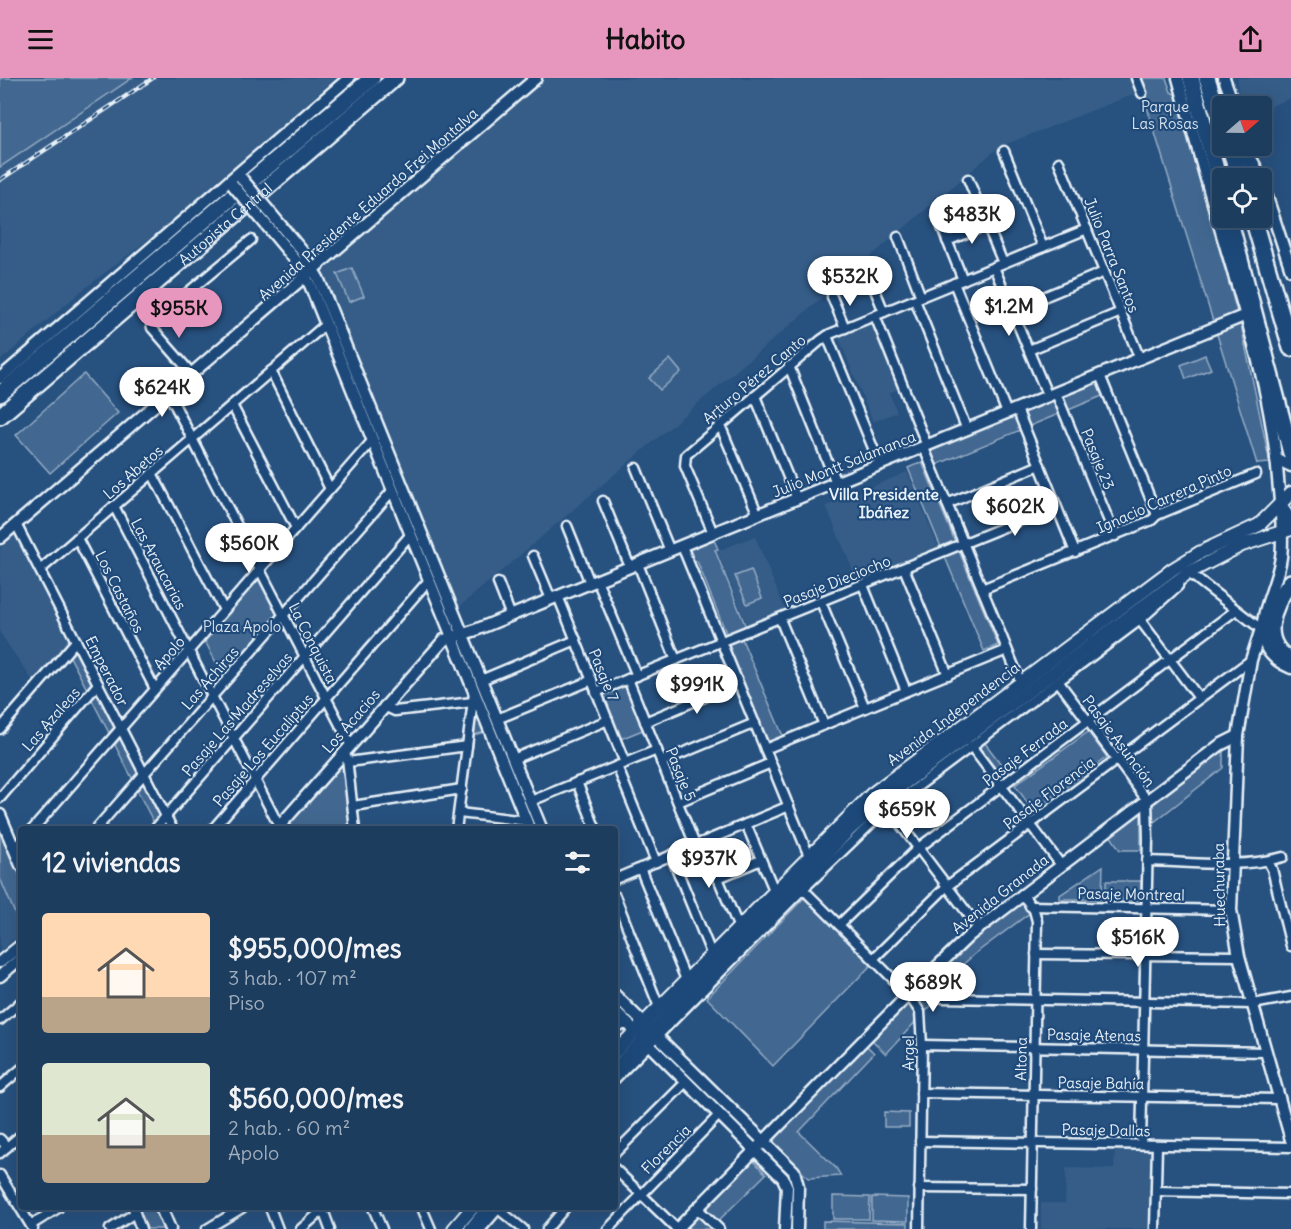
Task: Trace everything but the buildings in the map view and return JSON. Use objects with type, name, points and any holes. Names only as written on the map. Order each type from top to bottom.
[{"type":"highway","name":"Autopista Central","points":[[0,394],[372,78]]},
{"type":"highway","name":"Autopista Central","points":[[0,416],[395,78]]},
{"type":"highway","points":[[1191,78],[1216,168]]},
{"type":"highway","points":[[1231,228],[1286,453]]},
{"type":"highway","points":[[1256,228],[1291,348]]},
{"type":"highway","points":[[0,428],[44,378]]},
{"type":"highway","points":[[1291,582],[1276,605],[1270,626],[1271,638],[1276,648],[1283,656],[1291,660]]},
{"type":"highway","points":[[1291,591],[1280,613],[1277,630],[1280,643],[1291,654]]},
{"type":"main road","points":[[0,378],[235,180],[350,78]]},
{"type":"main road","name":"Avenida Presidente Eduardo Frei Montalva","points":[[0,538],[536,78]]},
{"type":"main road","name":"Huechuraba","points":[[1178,78],[1246,315],[1270,413],[1286,453],[1280,505],[1286,530],[1281,560],[1251,660],[1238,736],[1231,910],[1239,956],[1291,1140]]},
{"type":"main road","points":[[1224,78],[1230,96]]},
{"type":"main road","points":[[235,180],[268,210],[302,251],[457,636],[474,698],[529,825]]},
{"type":"main road","points":[[235,180],[257,214],[310,273],[326,324],[364,405],[373,440],[429,580],[481,680],[540,826]]},
{"type":"main road","points":[[1272,215],[1291,270]]},
{"type":"main road","name":"Julio Montt Salamanca","points":[[457,636],[509,613],[634,566],[1246,315]]},
{"type":"main road","points":[[1286,453],[1291,466]]},
{"type":"main road","name":"Avenida Independencia","points":[[618,1050],[644,1033],[659,1007],[872,794],[1173,569],[1199,553],[1264,522],[1291,494]]},
{"type":"main road","points":[[1280,505],[1291,522]]},
{"type":"main road","name":"Avenida Independencia","points":[[618,1065],[644,1033],[876,805],[1188,573],[1229,550],[1286,530]]},
{"type":"main road","points":[[1261,629],[1265,644],[1272,656]]},
{"type":"main road","name":"Los Acacios","points":[[279,826],[347,753],[439,643],[457,636]]},
{"type":"main road","points":[[1251,660],[1265,655],[1272,656],[1291,668]]},
{"type":"main road","name":"Avenida Granada","points":[[676,1229],[978,927],[1220,745],[1238,736]]},
{"type":"main road","points":[[0,815],[18,846]]},
{"type":"main road","points":[[0,962],[18,947]]},
{"type":"main road","points":[[0,976],[18,961]]},
{"type":"main road","points":[[618,999],[644,1033],[690,1085],[786,1182],[785,1229]]},
{"type":"main road","points":[[618,1013],[702,1080],[790,1167],[796,1176],[798,1186],[797,1229]]},
{"type":"main road","points":[[690,1085],[701,1087],[702,1080]]},
{"type":"main road","points":[[162,1210],[170,1229]]},
{"type":"main road","points":[[454,1229],[470,1210]]},
{"type":"main road","points":[[471,1229],[494,1210]]},
{"type":"street","points":[[1136,78],[1142,93]]},
{"type":"street","points":[[1004,151],[1043,247]]},
{"type":"street","name":"Julio Parra Santos","points":[[1059,162],[1140,359]]},
{"type":"street","name":"Pasaje 23","points":[[968,179],[987,225],[1012,310],[1115,536]]},
{"type":"street","points":[[937,215],[963,280]]},
{"type":"street","points":[[948,241],[987,225]]},
{"type":"street","name":"Arturo Pérez Canto","points":[[713,533],[684,461],[688,453],[789,366],[827,336],[1087,229]]},
{"type":"street","points":[[898,237],[967,430]]},
{"type":"street","points":[[192,374],[151,325],[251,240]]},
{"type":"street","points":[[866,268],[884,312]]},
{"type":"street","points":[[1012,310],[1104,272]]},
{"type":"street","points":[[954,283],[1012,411],[1040,465],[1075,552]]},
{"type":"street","points":[[832,297],[845,328]]},
{"type":"street","points":[[1029,350],[1121,312]]},
{"type":"street","points":[[875,316],[947,504],[1021,683]]},
{"type":"street","name":"Los Abetos","points":[[40,570],[326,324]]},
{"type":"street","points":[[827,336],[880,465]]},
{"type":"street","points":[[789,366],[836,483]]},
{"type":"street","points":[[271,371],[330,489]]},
{"type":"street","points":[[1100,375],[1157,515]]},
{"type":"street","name":"La Conquista","points":[[169,394],[327,698],[347,753]]},
{"type":"street","points":[[755,396],[796,499]]},
{"type":"street","points":[[232,405],[296,528]]},
{"type":"street","points":[[720,425],[758,515]]},
{"type":"street","name":"Apolo","points":[[35,826],[373,440]]},
{"type":"street","points":[[947,504],[1040,465]]},
{"type":"street","points":[[636,468],[670,551]]},
{"type":"street","points":[[152,473],[224,610]]},
{"type":"street","name":"Ignacio Carrera Pinto","points":[[982,589],[1154,520],[1157,515],[1256,474]]},
{"type":"street","name":"Las Achiras","points":[[98,826],[393,490]]},
{"type":"street","points":[[603,501],[676,660]]},
{"type":"street","name":"Las Araucarias","points":[[114,506],[212,695],[276,826]]},
{"type":"street","name":"Pasaje Dieciocho","points":[[596,692],[1056,506]]},
{"type":"street","name":"Emperador","points":[[16,524],[170,826]]},
{"type":"street","name":"Pasaje 5","points":[[567,526],[594,582],[632,677],[645,722],[661,762],[699,844],[718,878],[738,926]]},
{"type":"street","name":"Pasaje Las Madreselvas","points":[[157,826],[411,534]]},
{"type":"street","name":"Los Castaños","points":[[77,538],[155,689]]},
{"type":"street","points":[[682,546],[809,856]]},
{"type":"street","name":"Pasaje 7","points":[[533,556],[576,640],[608,720],[656,862]]},
{"type":"street","points":[[904,568],[948,675]]},
{"type":"street","points":[[1188,573],[1261,629]]},
{"type":"street","name":"Avenida Independencia","points":[[618,1074],[644,1033],[803,889],[888,808],[1140,620],[1188,573]]},
{"type":"street","name":"Pasaje Los Eucaliptus","points":[[215,826],[429,580]]},
{"type":"street","points":[[498,583],[509,613]]},
{"type":"street","points":[[863,585],[906,692]]},
{"type":"street","points":[[821,602],[865,708]]},
{"type":"street","name":"Pasaje Ferrada","points":[[839,925],[917,849],[1236,610]]},
{"type":"street","points":[[780,619],[824,725]]},
{"type":"street","points":[[1140,620],[1172,659],[1199,698]]},
{"type":"street","points":[[481,680],[576,640]]},
{"type":"street","points":[[0,729],[76,641]]},
{"type":"street","points":[[765,749],[1007,650]]},
{"type":"street","name":"Pasaje Florencia","points":[[873,959],[946,887],[1251,660]]},
{"type":"street","points":[[497,719],[592,680]]},
{"type":"street","name":"Pasaje Asunción","points":[[1058,681],[1147,800],[1141,1144]]},
{"type":"street","points":[[645,722],[738,683]]},
{"type":"street","name":"Las Azaleas","points":[[0,798],[98,684]]},
{"type":"street","points":[[384,706],[395,711],[474,698],[457,826]]},
{"type":"street","points":[[513,759],[608,720]]},
{"type":"street","points":[[661,762],[755,723]]},
{"type":"street","points":[[355,826],[347,753],[467,746]]},
{"type":"street","points":[[971,746],[1061,865]]},
{"type":"street","points":[[531,801],[657,750]]},
{"type":"street","points":[[678,801],[771,763]]},
{"type":"street","points":[[577,782],[594,826]]},
{"type":"street","points":[[353,806],[462,789]]},
{"type":"street","points":[[618,876],[789,806]]},
{"type":"street","points":[[888,808],[978,927]]},
{"type":"street","points":[[459,813],[529,825]]},
{"type":"street","points":[[746,824],[774,890]]},
{"type":"street","points":[[671,855],[711,954]]},
{"type":"street","points":[[1147,861],[1233,863],[1269,861],[1283,857]]},
{"type":"street","points":[[718,878],[761,860]]},
{"type":"street","points":[[1269,861],[1291,946]]},
{"type":"street","points":[[640,868],[686,980]]},
{"type":"street","name":"Argel","points":[[803,889],[909,994],[920,1012],[922,1045],[919,1229]]},
{"type":"street","name":"Altona","points":[[1022,894],[1036,917],[1031,1229]]},
{"type":"street","points":[[618,904],[659,1007]]},
{"type":"street","name":"Pasaje Montreal","points":[[1030,906],[1231,910]]},
{"type":"street","points":[[1036,954],[1239,956]]},
{"type":"street","points":[[917,986],[943,998],[1253,1004],[1291,997]]},
{"type":"street","points":[[0,1020],[18,1005]]},
{"type":"street","points":[[618,1026],[644,1033]]},
{"type":"street","name":"Pasaje Atenas","points":[[922,1045],[1266,1052]]},
{"type":"street","points":[[0,1087],[18,1072]]},
{"type":"street","points":[[618,1150],[690,1085]]},
{"type":"street","name":"Pasaje Bahía","points":[[921,1093],[1280,1099]]},
{"type":"street","name":"Florencia","points":[[608,1229],[720,1114]]},
{"type":"street","points":[[0,1139],[3,1150],[18,1138]]},
{"type":"street","name":"Pasaje Dallas","points":[[920,1141],[1291,1147]]},
{"type":"street","points":[[1155,1229],[1157,1145]]},
{"type":"street","points":[[618,1172],[676,1229]]},
{"type":"street","points":[[0,1176],[18,1205]]},
{"type":"street","points":[[920,1188],[1032,1189]]},
{"type":"street","points":[[1156,1191],[1291,1194]]},
{"type":"street","points":[[697,1208],[719,1229]]},
{"type":"street","points":[[21,1210],[32,1227],[55,1210]]},
{"type":"street","points":[[110,1229],[134,1210],[141,1229]]},
{"type":"street","points":[[207,1229],[239,1210]]},
{"type":"street","points":[[271,1210],[278,1229]]},
{"type":"street","points":[[301,1229],[323,1210]]},
{"type":"street","points":[[324,1210],[330,1229]]},
{"type":"street","points":[[374,1210],[382,1229]]},
{"type":"street","points":[[423,1210],[431,1229]]},
{"type":"street","points":[[481,1229],[495,1210]]},
{"type":"street","points":[[499,1210],[523,1229]]},
{"type":"street","points":[[547,1229],[563,1210]]},
{"type":"shaded area","points":[[132,78],[336,78],[174,220],[80,292],[0,361],[0,167]]},
{"type":"shaded area","points":[[538,78],[1132,78],[1137,93],[999,147],[458,608],[323,272],[491,117]]},
{"type":"shaded area","points":[[1238,78],[1291,78],[1291,98],[1272,106],[1272,96],[1240,96]]},
{"type":"shaded area","points":[[872,322],[899,389],[889,393],[897,412],[873,422],[838,336]]},
{"type":"shaded area","points":[[907,472],[938,546],[857,580],[826,506]]},
{"type":"shaded area","points":[[17,533],[71,639],[35,684],[0,633],[0,548]]},
{"type":"shaded area","points":[[755,536],[785,610],[747,625],[717,551]]},
{"type":"shaded area","points":[[0,878],[18,921],[18,936],[0,951]]},
{"type":"shaded area","points":[[1115,1146],[1151,1146],[1154,1150],[1153,1229],[1041,1229],[1041,1203],[1065,1203],[1066,1168],[1114,1169]]},
{"type":"green space","points":[[0,78],[132,78],[0,167]]},
{"type":"green space","name":"Parque Las Rosas","points":[[1138,78],[1166,78],[1171,92],[1176,95],[1242,330],[1270,463],[1257,464]]},
{"type":"green space","points":[[352,268],[364,296],[349,302],[337,274]]},
{"type":"green space","points":[[1205,355],[1211,369],[1186,379],[1181,365]]},
{"type":"green space","points":[[670,359],[681,372],[660,390],[649,378]]},
{"type":"green space","points":[[84,374],[118,413],[50,473],[16,435]]},
{"type":"green space","points":[[1096,380],[1102,396],[936,465],[930,450]]},
{"type":"green space","points":[[922,462],[998,645],[984,651],[908,468]]},
{"type":"green space","points":[[710,537],[718,549],[715,550],[746,627],[727,635],[697,561],[691,562],[686,549]]},
{"type":"green space","points":[[751,570],[762,598],[747,604],[735,576]]},
{"type":"green space","name":"Plaza Apolo","points":[[259,576],[279,613],[223,676],[204,639]]},
{"type":"green space","points":[[741,637],[783,736],[765,744],[723,645]]},
{"type":"green space","points":[[76,647],[94,683],[88,691],[69,655]]},
{"type":"green space","points":[[626,684],[645,729],[618,740],[600,694]]},
{"type":"green space","points":[[98,690],[116,725],[109,733],[91,698]]},
{"type":"green space","points":[[474,707],[485,732],[470,736]]},
{"type":"green space","points":[[1088,732],[1107,757],[1033,811],[1015,785]]},
{"type":"green space","points":[[121,737],[139,773],[133,780],[115,745]]},
{"type":"green space","points":[[985,743],[1007,772],[1001,776],[980,748]]},
{"type":"green space","points":[[1223,750],[1223,768],[1154,822],[1152,805]]},
{"type":"green space","points":[[343,765],[349,826],[288,826]]},
{"type":"green space","points":[[143,780],[161,815],[154,823],[136,788]]},
{"type":"green space","points":[[1141,812],[1141,850],[1120,850],[1110,835]]},
{"type":"green space","points":[[0,828],[18,872],[18,921],[0,878]]},
{"type":"green space","points":[[1103,866],[1102,899],[1060,899],[1060,895]]},
{"type":"green space","points":[[1106,881],[1141,881],[1141,900],[1106,899]]},
{"type":"green space","points":[[805,897],[873,963],[773,1066],[707,998]]},
{"type":"green space","points":[[1020,898],[1031,912],[976,953],[936,988],[927,980],[956,952]]},
{"type":"green space","points":[[920,992],[936,1001],[926,1011],[915,996]]},
{"type":"green space","points":[[908,1004],[915,1009],[918,1019],[886,1054],[872,1040]]},
{"type":"green space","points":[[865,1044],[874,1053],[799,1132],[836,1168],[841,1176],[808,1178],[772,1141]]},
{"type":"green space","points":[[884,1112],[909,1113],[909,1127],[884,1127]]},
{"type":"green space","points":[[751,1158],[766,1174],[710,1229],[680,1229]]},
{"type":"green space","points":[[833,1196],[870,1197],[869,1219],[833,1219]]},
{"type":"green space","points":[[872,1197],[908,1198],[908,1221],[872,1220]]},
{"type":"green space","points":[[134,1210],[157,1210],[165,1229],[141,1229]]},
{"type":"green space","points":[[823,1221],[908,1223],[908,1229],[823,1229]]},
{"type":"railway","points":[[0,180],[153,78]]},
{"type":"district","name":"Villa Presidente Ibáñez","points":[[884,503]]}]
